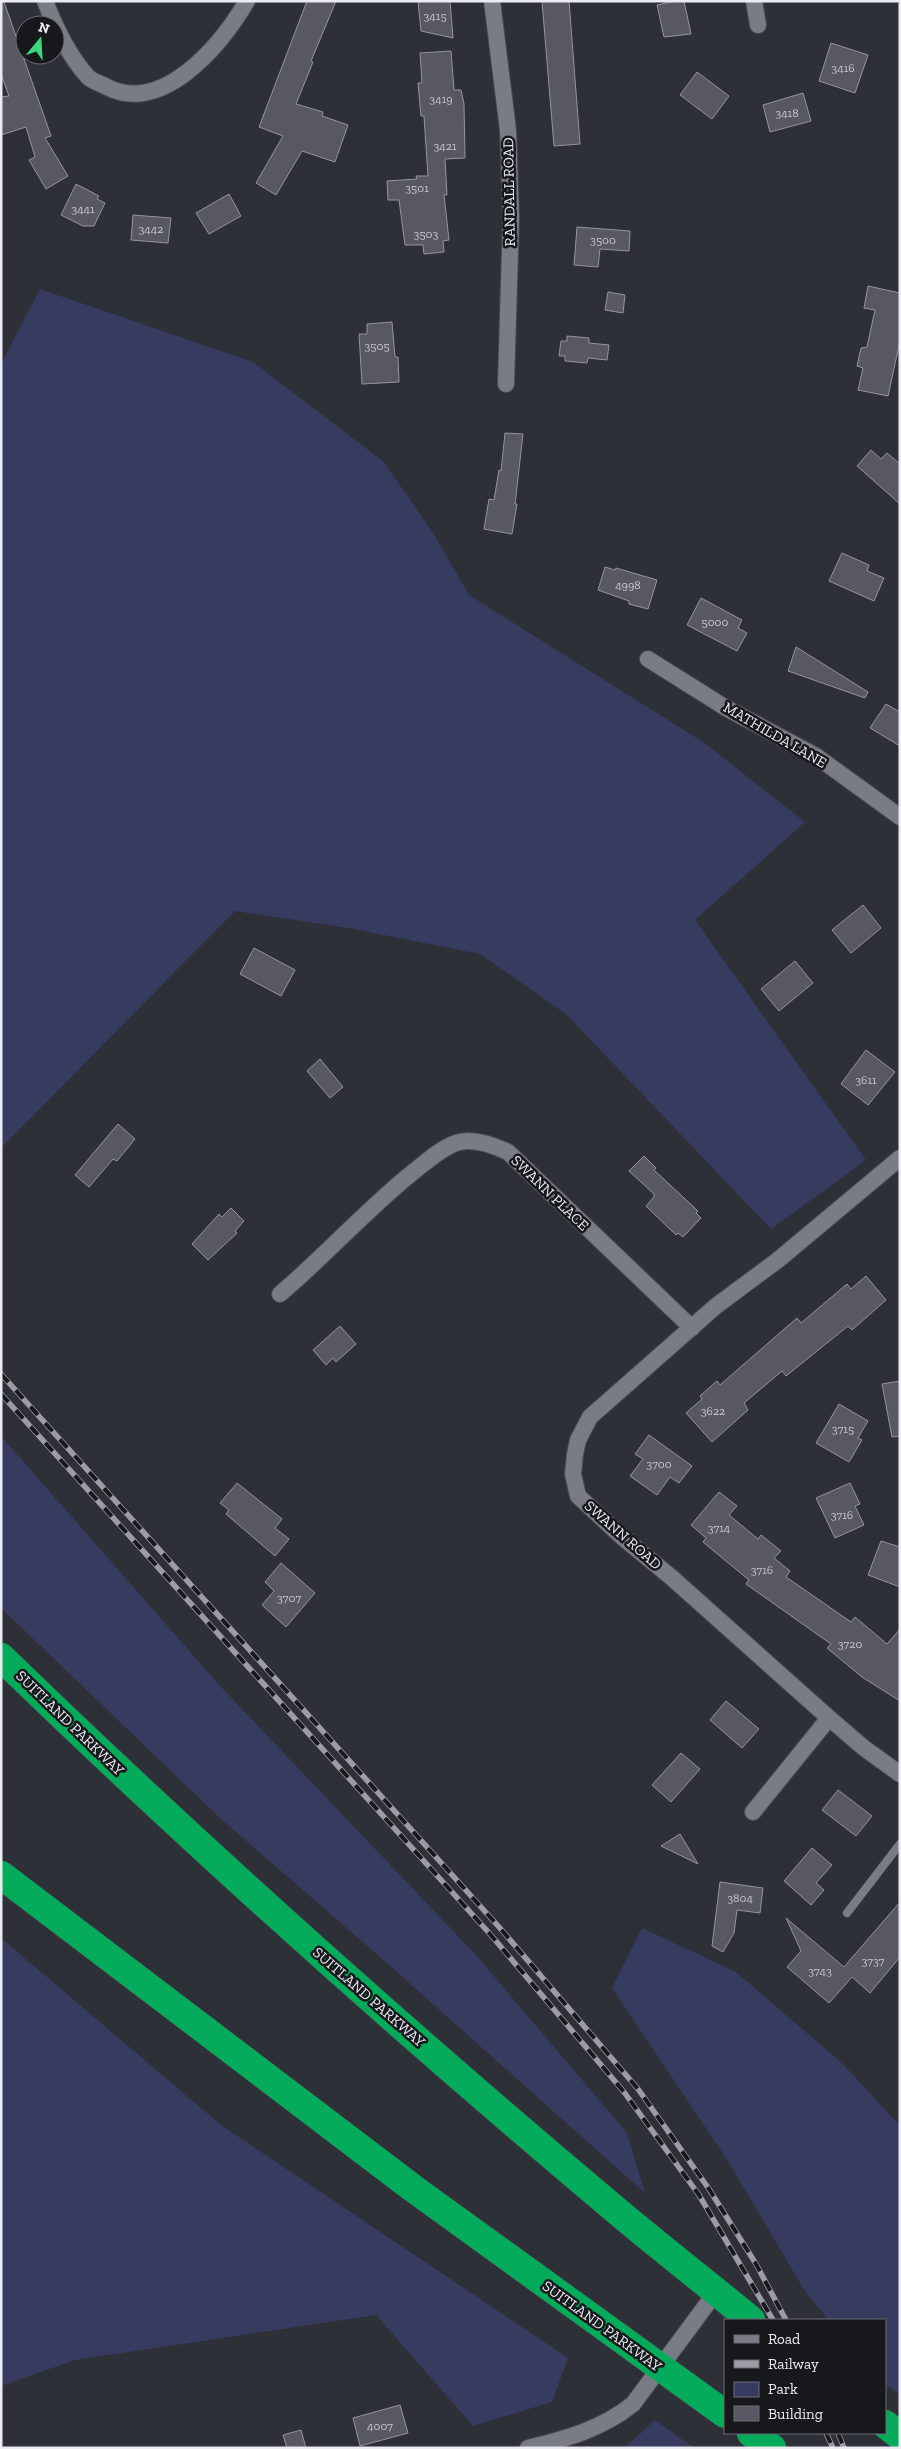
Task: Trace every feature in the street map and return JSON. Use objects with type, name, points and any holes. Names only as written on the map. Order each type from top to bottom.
[{"type":"highway","name":"SUITLAND PARKWAY","points":[[1,1657],[177,1824],[333,1966],[558,2161],[750,2319]]},
{"type":"highway","name":"SUITLAND PARKWAY","points":[[1,1875],[400,2179],[724,2413]]},
{"type":"highway","points":[[886,2425],[900,2436]]},
{"type":"highway","points":[[752,2434],[772,2448]]},
{"type":"street","points":[[45,1],[61,37],[89,78],[115,92],[142,94],[183,77],[202,60],[247,1]]},
{"type":"street","name":"RANDALL ROAD","points":[[492,1],[508,130],[511,217],[506,384]]},
{"type":"street","points":[[754,1],[758,25]]},
{"type":"street","name":"MATHILDA LANE","points":[[648,659],[726,708],[816,756],[900,817]]},
{"type":"street","name":"SWANN PLACE","points":[[280,1294],[317,1262],[384,1196],[437,1154],[458,1142],[477,1142],[508,1152],[692,1328]]},
{"type":"street","name":"SWANN ROAD","points":[[900,1158],[778,1260],[716,1306],[590,1417],[578,1440],[573,1474],[578,1496],[621,1536],[671,1577],[828,1718],[864,1748],[900,1774]]},
{"type":"street","points":[[753,1812],[828,1718]]},
{"type":"street","points":[[538,2447],[564,2440],[621,2414],[633,2404],[716,2292]]},
{"type":"lane","points":[[847,1913],[900,1844]]},
{"type":"green space","points":[[40,289],[253,362],[384,462],[435,536],[469,595],[703,742],[805,822],[695,920],[866,1160],[771,1229],[566,1014],[480,954],[354,929],[235,911],[1,1148],[1,364]]},
{"type":"green space","points":[[1,1436],[221,1687],[476,1955],[627,2133],[645,2193],[388,1964],[220,1818],[1,1608]]},
{"type":"green space","points":[[642,1928],[736,1972],[844,2065],[900,2126],[900,2394],[886,2385],[886,2319],[828,2319],[806,2293],[728,2161],[612,1988]]},
{"type":"green space","points":[[1,1938],[221,2125],[568,2358],[552,2402],[473,2426],[376,2315],[75,2360],[1,2386]]},
{"type":"green space","points":[[655,2420],[694,2448],[623,2448]]},
{"type":"building","points":[[307,1],[336,1],[311,61],[313,62],[296,104],[323,112],[322,116],[348,125],[335,162],[302,151],[276,195],[256,183],[283,136],[259,127]]},
{"type":"building","points":[[418,1],[450,1],[453,38],[421,31]]},
{"type":"building","points":[[542,1],[569,1],[580,144],[554,146]]},
{"type":"building","points":[[684,1],[691,34],[664,37],[657,5]]},
{"type":"building","points":[[1,2],[4,2],[15,33],[15,65],[26,65],[51,136],[45,138],[68,176],[46,189],[29,160],[35,157],[26,127],[1,135],[1,97],[9,96],[1,74]]},
{"type":"building","points":[[831,43],[868,55],[855,93],[819,81]]},
{"type":"building","points":[[451,51],[454,90],[461,90],[464,104],[465,158],[445,159],[447,195],[444,195],[449,240],[443,241],[444,252],[424,254],[423,245],[405,245],[399,200],[388,200],[387,181],[417,179],[416,176],[428,176],[424,116],[421,116],[418,83],[422,83],[420,53]]},
{"type":"building","points":[[697,72],[729,96],[712,119],[680,95]]},
{"type":"building","points":[[803,93],[811,121],[770,132],[763,105]]},
{"type":"building","points":[[76,184],[99,196],[97,199],[105,203],[94,226],[83,226],[61,215]]},
{"type":"building","points":[[229,194],[241,216],[209,234],[196,213]]},
{"type":"building","points":[[133,215],[171,218],[168,243],[131,240]]},
{"type":"building","points":[[577,227],[630,231],[629,251],[600,249],[598,267],[574,265]]},
{"type":"building","points":[[868,286],[900,293],[900,341],[888,396],[858,390],[863,368],[857,366],[861,348],[867,347],[875,310],[864,308]]},
{"type":"building","points":[[608,292],[625,295],[623,313],[605,310]]},
{"type":"building","points":[[392,322],[395,357],[398,357],[399,382],[362,384],[359,334],[367,334],[367,324]]},
{"type":"building","points":[[567,336],[589,338],[589,343],[609,345],[607,360],[588,358],[587,363],[565,361],[565,356],[559,356],[561,341],[567,341]]},
{"type":"building","points":[[505,433],[523,434],[515,504],[517,504],[512,534],[484,529],[489,499],[494,500],[499,470],[501,471]]},
{"type":"building","points":[[871,450],[881,459],[887,453],[900,464],[900,504],[857,466]]},
{"type":"building","points":[[842,553],[869,565],[867,571],[884,578],[874,601],[829,581]]},
{"type":"building","points":[[605,567],[615,570],[616,568],[657,580],[648,609],[629,604],[629,601],[598,590]]},
{"type":"building","points":[[701,598],[742,620],[738,628],[747,633],[737,651],[687,625]]},
{"type":"building","points":[[796,647],[868,692],[865,698],[788,671]]},
{"type":"building","points":[[886,704],[900,712],[900,746],[870,728]]},
{"type":"building","points":[[863,905],[881,928],[851,953],[832,930]]},
{"type":"building","points":[[254,948],[295,970],[281,996],[240,974]]},
{"type":"building","points":[[795,961],[813,983],[779,1011],[761,989]]},
{"type":"building","points":[[866,1050],[895,1072],[868,1105],[841,1084]]},
{"type":"building","points":[[320,1059],[343,1087],[330,1098],[307,1071]]},
{"type":"building","points":[[118,1124],[135,1139],[117,1161],[113,1159],[89,1187],[75,1175]]},
{"type":"building","points":[[644,1156],[656,1168],[654,1170],[698,1211],[696,1213],[701,1218],[683,1237],[678,1233],[676,1235],[646,1206],[654,1197],[654,1194],[629,1171]]},
{"type":"building","points":[[231,1208],[244,1221],[235,1231],[237,1233],[208,1260],[192,1244],[219,1214],[222,1217]]},
{"type":"building","points":[[866,1276],[886,1300],[852,1330],[848,1326],[786,1376],[782,1371],[744,1403],[748,1410],[712,1442],[686,1413],[702,1399],[700,1396],[717,1381],[720,1385],[797,1318],[801,1323],[847,1284],[851,1289]]},
{"type":"building","points":[[340,1326],[356,1344],[336,1362],[333,1358],[326,1365],[313,1350]]},
{"type":"building","points":[[900,1381],[900,1436],[892,1437],[882,1384]]},
{"type":"building","points":[[839,1404],[868,1421],[858,1438],[862,1440],[849,1462],[816,1443]]},
{"type":"building","points":[[649,1435],[692,1466],[679,1483],[670,1477],[657,1495],[630,1476],[643,1459],[635,1454]]},
{"type":"building","points":[[237,1483],[282,1519],[275,1528],[289,1539],[275,1556],[226,1514],[229,1510],[220,1503]]},
{"type":"building","points":[[850,1483],[860,1504],[855,1506],[864,1525],[835,1538],[816,1498]]},
{"type":"building","points":[[719,1492],[737,1506],[729,1515],[758,1539],[761,1535],[781,1551],[774,1558],[790,1571],[786,1577],[851,1622],[855,1617],[887,1644],[900,1629],[900,1701],[862,1677],[827,1648],[831,1644],[746,1584],[749,1580],[703,1542],[706,1538],[691,1525]]},
{"type":"building","points":[[881,1541],[900,1547],[900,1587],[868,1575]]},
{"type":"building","points":[[281,1563],[315,1593],[286,1627],[262,1605],[274,1591],[265,1582]]},
{"type":"building","points":[[726,1701],[759,1729],[742,1748],[710,1720]]},
{"type":"building","points":[[681,1753],[700,1769],[671,1802],[652,1785]]},
{"type":"building","points":[[838,1790],[872,1816],[856,1836],[822,1810]]},
{"type":"building","points":[[680,1834],[698,1864],[661,1846]]},
{"type":"building","points":[[812,1848],[832,1865],[816,1883],[824,1890],[811,1905],[784,1881]]},
{"type":"building","points":[[720,1882],[763,1888],[760,1913],[737,1910],[734,1933],[723,1952],[712,1946]]},
{"type":"building","points":[[900,1902],[900,1957],[870,1993],[852,1977],[829,2003],[787,1967],[801,1951],[786,1918],[844,1967]]},
{"type":"building","points":[[400,2405],[408,2433],[360,2446],[353,2418]]},
{"type":"building","points":[[301,2430],[306,2448],[287,2448],[283,2435]]},
{"type":"railway","points":[[1,1374],[499,1927],[638,2089],[709,2189],[756,2264],[785,2319]]},
{"type":"railway","points":[[1,1394],[490,1934],[624,2092],[699,2195],[772,2319]]},
{"type":"railway","points":[[826,2434],[833,2448]]},
{"type":"railway","points":[[838,2434],[844,2448]]}]
